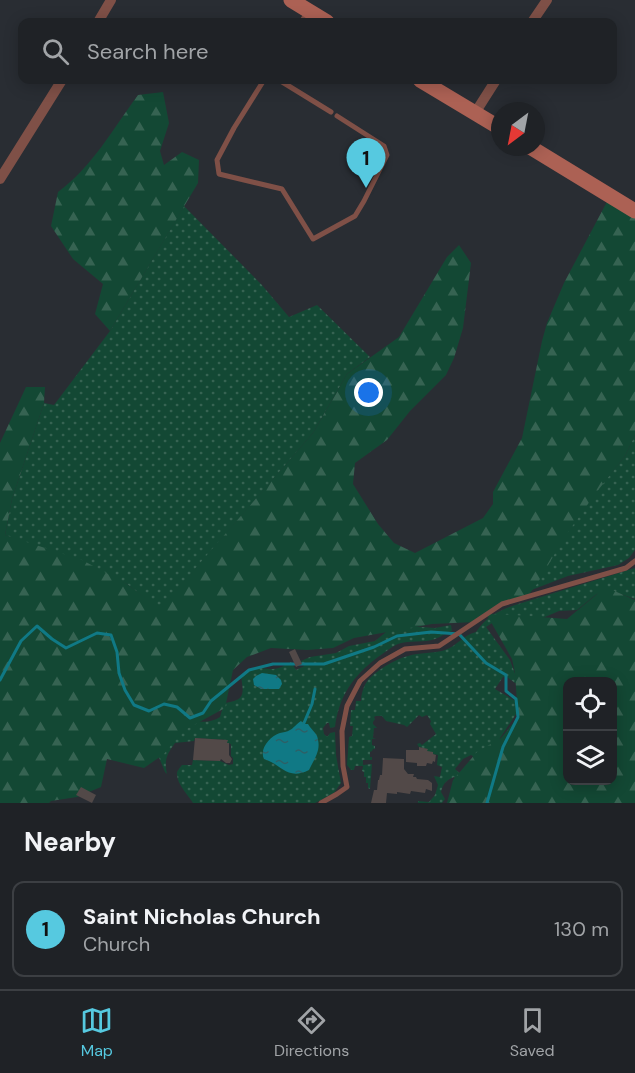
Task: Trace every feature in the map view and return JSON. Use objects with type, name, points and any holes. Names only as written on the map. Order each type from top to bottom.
[{"type":"main road","points":[[291,0],[305,17]]},
{"type":"main road","points":[[427,84],[491,123]]},
{"type":"main road","points":[[545,156],[635,211]]},
{"type":"street","points":[[100,18],[111,0]]},
{"type":"street","points":[[535,18],[547,0]]},
{"type":"street","points":[[0,180],[60,84]]},
{"type":"street","points":[[475,113],[493,84]]},
{"type":"lane","points":[[262,84],[217,160],[219,174],[282,189],[312,239],[355,216],[387,155],[384,146],[285,84]]},
{"type":"lane","points":[[321,803],[347,787],[343,766],[342,731],[347,706],[360,681],[381,663],[405,649],[440,646],[502,604],[626,568],[635,561]]},
{"type":"green space","points":[[163,92],[169,123],[160,151],[164,165],[182,152],[199,160],[198,183],[110,331],[95,314],[103,284],[73,259],[51,226],[58,192],[92,159],[138,95]]},
{"type":"green space","points":[[610,196],[635,211],[635,435],[625,456],[564,538],[527,597],[502,604],[488,614],[567,619],[596,595],[603,586],[635,600],[635,803],[447,803],[453,780],[477,752],[501,738],[518,717],[512,659],[487,615],[475,622],[432,624],[354,638],[333,648],[307,650],[271,648],[247,657],[233,670],[225,708],[181,732],[164,754],[144,768],[107,759],[101,787],[77,797],[49,803],[0,803],[0,443],[26,387],[45,387],[44,403],[12,499],[5,535],[82,560],[127,584],[160,609],[313,433],[347,374],[399,337],[447,257],[459,245],[471,263],[463,328],[454,358],[446,375],[410,411],[387,440],[355,463],[353,484],[378,524],[394,543],[415,553],[483,518],[493,504],[493,492],[522,438],[547,323],[564,283]]},
{"type":"green space","points":[[184,206],[261,284],[289,317],[317,305],[370,357],[347,374],[313,433],[160,610],[127,584],[5,535],[12,499],[44,403],[54,405],[110,331]]},
{"type":"green space","points":[[635,435],[635,550],[629,558],[618,565],[568,576],[521,594],[517,589],[625,456]]},
{"type":"green space","points":[[635,568],[635,599],[604,588],[577,610],[559,611],[531,621],[495,621],[486,627],[510,660],[518,682],[515,683],[503,677],[495,689],[517,702],[518,711],[483,764],[471,755],[463,759],[455,769],[462,775],[460,782],[454,777],[446,782],[441,792],[445,799],[442,803],[418,803],[418,801],[429,802],[435,795],[438,785],[434,776],[440,777],[442,767],[437,765],[438,755],[417,744],[422,745],[436,734],[427,715],[422,717],[419,715],[407,727],[386,721],[382,716],[374,717],[373,724],[377,728],[374,728],[373,738],[376,739],[372,739],[372,745],[375,749],[370,752],[372,760],[363,760],[363,765],[372,764],[370,789],[362,771],[363,766],[355,766],[354,770],[351,770],[347,765],[349,737],[352,736],[353,726],[350,726],[351,710],[355,710],[356,701],[361,701],[366,683],[379,670],[403,658],[449,648],[476,632],[493,615],[509,607]]},
{"type":"green space","points":[[396,625],[435,628],[451,625],[452,631],[431,640],[395,645],[369,664],[354,679],[340,706],[335,727],[330,728],[327,723],[323,728],[326,736],[335,732],[341,783],[334,793],[315,803],[193,803],[179,782],[178,770],[182,765],[192,765],[193,760],[233,764],[231,744],[227,743],[227,740],[195,738],[194,741],[175,743],[167,757],[167,774],[165,772],[158,755],[168,711],[201,722],[214,720],[220,717],[224,703],[242,696],[241,676],[250,669],[275,669],[291,662],[296,670],[304,666],[301,661],[310,657],[336,653],[349,646],[375,641]]},
{"type":"water","points":[[262,673],[276,675],[282,684],[279,689],[261,689],[254,685],[253,679]]},
{"type":"water","points":[[301,721],[308,724],[316,735],[319,746],[309,770],[295,774],[264,759],[263,751],[269,740],[288,731]]},
{"type":"building","points":[[295,649],[302,664],[296,667],[289,652]]},
{"type":"building","points":[[195,738],[228,740],[229,755],[232,759],[230,763],[221,759],[220,761],[193,760]]},
{"type":"building","points":[[419,747],[433,752],[436,755],[435,762],[427,763],[426,766],[417,766],[417,763],[406,762],[406,750],[419,750]]},
{"type":"building","points":[[383,758],[404,759],[404,769],[408,774],[414,774],[413,777],[417,779],[428,780],[432,783],[432,791],[426,789],[425,793],[411,791],[410,794],[387,793],[386,803],[371,803],[374,790],[377,790],[378,780],[382,775]]},
{"type":"building","points":[[81,787],[96,795],[92,803],[76,795]]},
{"type":"waterway","points":[[0,680],[21,641],[37,626],[66,648],[97,633],[111,635],[117,652],[119,673],[134,705],[149,711],[164,704],[177,707],[190,718],[203,713],[211,701],[249,670],[273,664],[324,664],[374,647],[397,636],[431,632],[459,634],[486,663],[506,675],[506,691],[516,699],[518,717],[503,747],[487,803]]},
{"type":"waterway","points":[[304,723],[315,689]]},
{"type":"place","name":"Saint Nicholas Church","points":[[366,188]]}]
